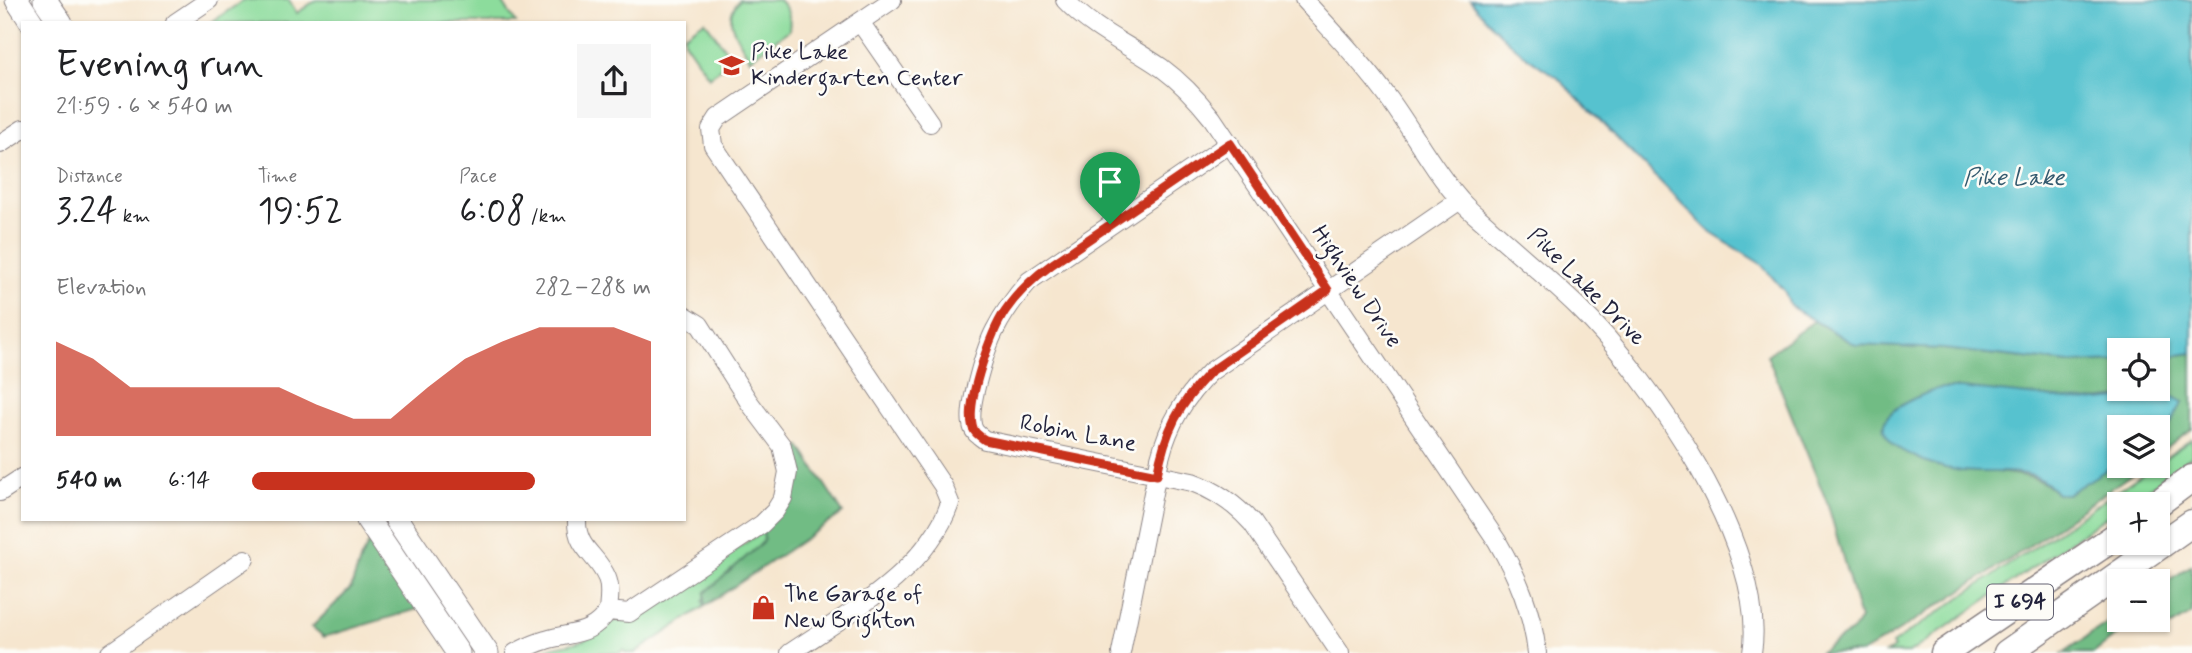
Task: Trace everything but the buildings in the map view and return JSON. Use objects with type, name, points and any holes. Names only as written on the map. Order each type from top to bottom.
[{"type":"highway","points":[[2170,496],[2192,478]]},
{"type":"highway","points":[[2170,498],[2192,484]]},
{"type":"highway","name":"I 694","points":[[2007,653],[2192,523]]},
{"type":"highway","name":"I 694","points":[[1944,653],[2107,542]]},
{"type":"main road","points":[[17,0],[31,21]]},
{"type":"main road","points":[[46,0],[60,21]]},
{"type":"main road","points":[[369,521],[458,653]]},
{"type":"main road","points":[[398,521],[487,653]]},
{"type":"street","points":[[178,21],[209,0]]},
{"type":"street","points":[[790,653],[872,597],[913,559],[946,514],[950,503],[943,485],[713,145],[711,129],[718,118],[892,0]]},
{"type":"street","name":"Highview Drive","points":[[1065,0],[1096,27],[1162,68],[1183,86],[1203,106],[1230,143],[1513,567],[1532,622],[1537,653]]},
{"type":"street","name":"Pike Lake Drive","points":[[1304,0],[1367,69],[1460,200],[1579,307],[1611,341],[1666,412],[1690,451],[1730,534],[1750,603],[1754,626],[1752,653]]},
{"type":"street","points":[[860,22],[930,123]]},
{"type":"street","points":[[0,144],[21,130]]},
{"type":"street","name":"Robin Lane","points":[[1230,143],[1029,281],[993,332],[971,415],[972,426],[976,435],[985,440],[1192,482],[1209,488],[1240,510],[1252,523],[1340,653]]},
{"type":"street","points":[[1121,653],[1165,441],[1173,419],[1194,388],[1216,367],[1460,200]]},
{"type":"street","points":[[608,611],[629,613],[640,608],[762,524],[783,498],[788,472],[782,446],[749,402],[700,325],[686,316]]},
{"type":"street","points":[[0,492],[21,478]]},
{"type":"street","points":[[515,653],[544,640],[587,632],[608,611],[610,592],[607,579],[603,570],[581,544],[577,521]]},
{"type":"street","points":[[110,653],[245,559]]},
{"type":"green space","points":[[244,0],[289,0],[297,13],[316,0],[501,0],[515,21],[213,21]]},
{"type":"green space","points":[[739,0],[779,0],[789,17],[789,30],[750,59],[731,23],[731,15]]},
{"type":"green space","points":[[705,21],[733,60],[709,77],[686,44],[686,34]]},
{"type":"green space","points":[[1814,321],[1856,345],[1943,349],[2070,363],[2107,361],[2107,399],[2086,401],[2027,396],[1997,472],[2030,477],[2044,483],[2057,494],[2067,494],[2107,469],[2107,478],[2126,478],[2015,556],[1861,653],[1819,653],[1853,630],[1860,619],[1828,505],[1767,355]]},
{"type":"green space","points":[[2192,353],[2192,429],[2170,446],[2170,423],[2183,402],[2170,400],[2170,356]]},
{"type":"green space","points":[[2192,439],[2192,456],[2170,472],[2170,455]]},
{"type":"green space","points":[[800,446],[843,513],[705,606],[705,593],[762,543],[763,531],[790,483],[794,462],[792,451]]},
{"type":"green space","points":[[2136,478],[2163,478],[2142,492],[2116,492]]},
{"type":"green space","points":[[2107,498],[2107,516],[1909,653],[1886,653],[1894,648],[1892,644]]},
{"type":"green space","points":[[763,531],[762,543],[703,601],[705,606],[635,653],[626,653],[624,650],[619,653],[532,653],[583,640],[601,630],[610,621],[630,621]]},
{"type":"green space","points":[[371,540],[418,609],[324,637],[312,627],[351,588],[361,558]]},
{"type":"green space","points":[[2192,565],[2192,614],[2170,626],[2170,580]]},
{"type":"green space","points":[[2107,623],[2107,632],[2121,632],[2094,653],[2063,653]]},
{"type":"water","name":"Pike Lake","points":[[1470,0],[2192,0],[2192,353],[2170,356],[2170,338],[2107,338],[2107,361],[2070,363],[1943,349],[1856,345],[1790,306],[1785,292],[1761,264],[1711,233],[1557,77],[1510,43]]},
{"type":"water","points":[[1940,388],[1961,388],[2086,401],[2170,401],[2170,395],[2183,402],[2170,425],[2170,415],[2107,415],[2107,469],[2067,494],[2057,494],[2048,484],[2026,474],[1944,468],[1895,446],[1888,439],[1884,422],[1896,409]]},
{"type":"place","name":"Pike Lake Kindergarten Center","points":[[731,66]]},
{"type":"place","name":"The Garage of New Brighton","points":[[764,608]]},
{"type":"route","points":[[1230,143],[1328,290],[1210,372],[1194,388],[1173,419],[1157,475],[985,440],[976,435],[972,426],[971,415],[985,354],[1004,312],[1029,281],[1110,224],[1230,143]]}]
